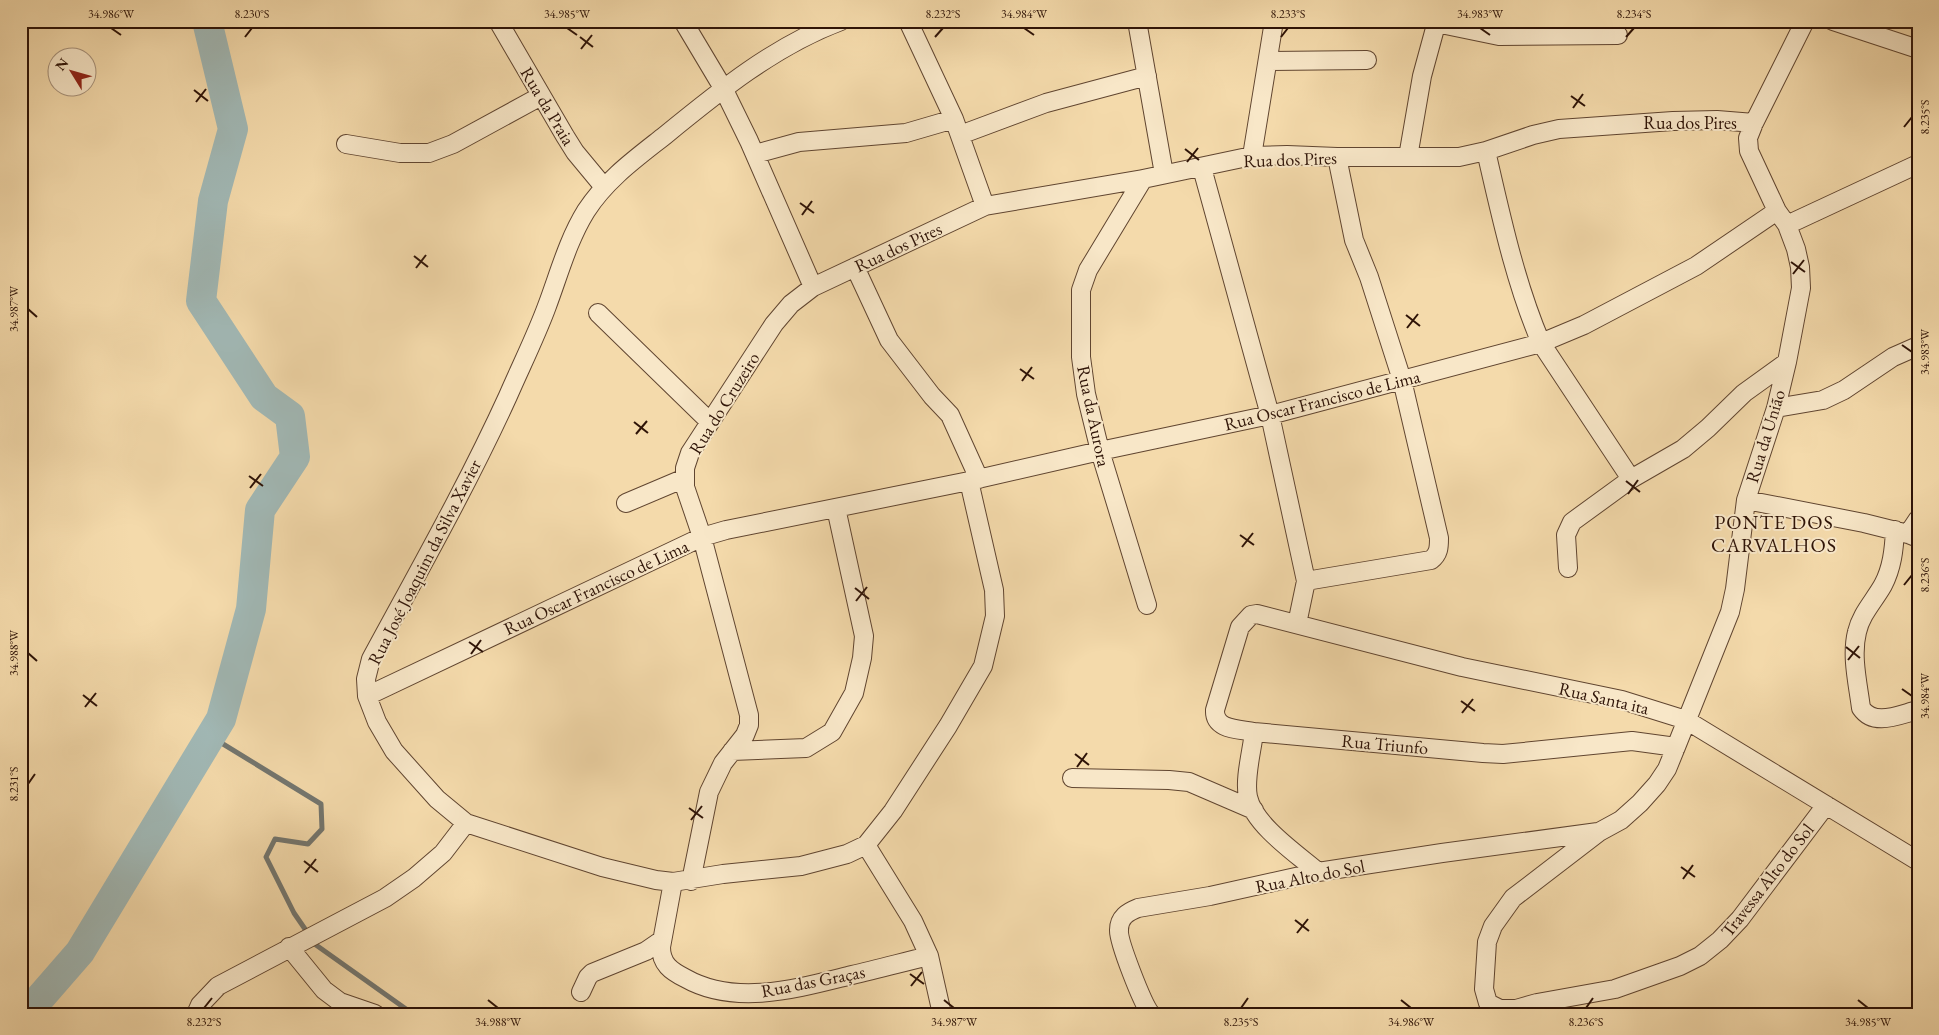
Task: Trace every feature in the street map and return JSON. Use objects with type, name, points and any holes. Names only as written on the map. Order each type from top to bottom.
[{"type":"street","name":"Rua da Praia","points":[[498,21],[575,152],[604,187]]},
{"type":"street","points":[[683,21],[723,88],[755,154],[813,286]]},
{"type":"street","name":"Rua José Joaquim da Silva Xavier","points":[[841,21],[810,34],[723,88],[627,165],[604,187],[586,211],[574,235],[546,309],[508,397],[461,494],[371,659],[366,679],[367,696],[377,722],[394,751],[437,799],[466,823],[602,866],[656,880],[672,882],[723,874],[801,866],[846,854],[866,845],[893,811],[948,726],[983,666],[995,616],[994,590],[974,480],[950,415],[932,396],[889,340],[854,267]]},
{"type":"street","points":[[908,21],[954,118],[985,206]]},
{"type":"street","points":[[1137,21],[1164,174]]},
{"type":"street","points":[[1252,156],[1274,21]]},
{"type":"street","name":"Rua da União","points":[[1599,832],[1621,820],[1640,804],[1667,769],[1730,612],[1736,588],[1746,500],[1776,408],[1801,288],[1800,268],[1796,249],[1749,151],[1748,138],[1805,21]]},
{"type":"street","points":[[1833,21],[1918,49]]},
{"type":"street","points":[[1408,157],[1422,76],[1436,22],[1499,36],[1618,35]]},
{"type":"street","points":[[1269,61],[1367,60]]},
{"type":"street","points":[[960,135],[1046,103],[1148,76]]},
{"type":"street","points":[[346,144],[400,153],[429,152],[453,144],[541,96]]},
{"type":"street","points":[[755,154],[800,142],[906,133],[954,118]]},
{"type":"street","name":"Rua dos Pires","points":[[813,286],[985,206],[1202,168],[1252,156],[1459,157],[1486,151],[1533,135],[1559,129],[1672,121],[1717,120],[1754,123]]},
{"type":"street","points":[[1486,151],[1507,241],[1531,320],[1541,344],[1631,479]]},
{"type":"street","points":[[1306,581],[1431,560],[1436,556],[1439,549],[1402,380],[1354,240],[1337,157]]},
{"type":"street","name":"Rua Oscar Francisco de Lima","points":[[367,696],[702,537],[726,530],[974,480],[1270,415],[1541,344],[1584,325],[1782,218],[1918,164]]},
{"type":"street","points":[[1202,168],[1270,415],[1306,581],[1297,624]]},
{"type":"street","name":"Rua da Aurora","points":[[1143,179],[1088,270],[1081,290],[1082,366],[1086,394],[1100,451],[1147,604]]},
{"type":"street","name":"Rua do Cruzeiro","points":[[691,880],[709,792],[716,775],[745,735],[749,725],[749,715],[702,537],[685,487],[685,468],[690,454],[774,324],[790,304],[813,286]]},
{"type":"street","points":[[598,313],[710,422]]},
{"type":"street","points":[[1776,408],[1824,400],[1844,390],[1894,357],[1918,346]]},
{"type":"street","points":[[1568,568],[1566,535],[1572,522],[1631,479],[1683,449],[1744,393],[1787,362]]},
{"type":"street","points":[[626,503],[685,478]]},
{"type":"street","points":[[1746,500],[1797,509],[1907,534]]},
{"type":"street","points":[[732,751],[806,748],[832,732],[854,693],[862,658],[864,636],[836,508]]},
{"type":"street","points":[[1918,519],[1894,553],[1882,586],[1865,613],[1857,631],[1854,649],[1861,708],[1865,714],[1872,718],[1881,719],[1918,710]]},
{"type":"street","name":"Rua Santa ita","points":[[1257,614],[1462,667],[1622,700],[1686,720],[1918,861]]},
{"type":"street","name":"Rua Triunfo","points":[[1257,614],[1250,615],[1240,627],[1215,710],[1218,722],[1224,726],[1254,732],[1503,754],[1632,741],[1676,747]]},
{"type":"street","points":[[1254,732],[1247,785],[1248,798],[1265,825],[1318,872]]},
{"type":"street","points":[[1072,778],[1189,782],[1254,810]]},
{"type":"street","name":"Travessa Alto do Sol","points":[[1599,832],[1513,898],[1492,926],[1486,942],[1484,989],[1488,1003],[1500,1009],[1516,1009],[1537,1003],[1615,989],[1680,966],[1700,956],[1720,940],[1740,919],[1826,805]]},
{"type":"street","points":[[198,1010],[218,986],[385,898],[414,878],[443,853],[466,823]]},
{"type":"street","name":"Rua Alto do Sol","points":[[1150,1012],[1125,954],[1119,930],[1121,920],[1128,912],[1138,908],[1210,896],[1318,872],[1599,832]]},
{"type":"street","points":[[866,845],[913,921],[930,956],[942,1014]]},
{"type":"street","name":"Rua das Graças","points":[[672,882],[661,957],[674,972],[694,984],[731,992],[776,992],[823,983],[930,956]]},
{"type":"street","points":[[581,992],[592,973],[646,951],[662,940]]},
{"type":"street","points":[[295,944],[324,990],[340,1008],[375,1014]]},
{"type":"waterway","points":[[26,1014],[80,952],[221,719],[251,609],[260,510],[295,457],[290,416],[264,397],[201,301],[213,201],[233,129],[207,21]]},
{"type":"waterway","points":[[210,736],[321,804],[322,829],[308,844],[275,839],[266,857],[294,913],[316,945],[413,1014]]},
{"type":"district","name":"PONTE DOS CARVALHOS","points":[[1774,534]]}]
